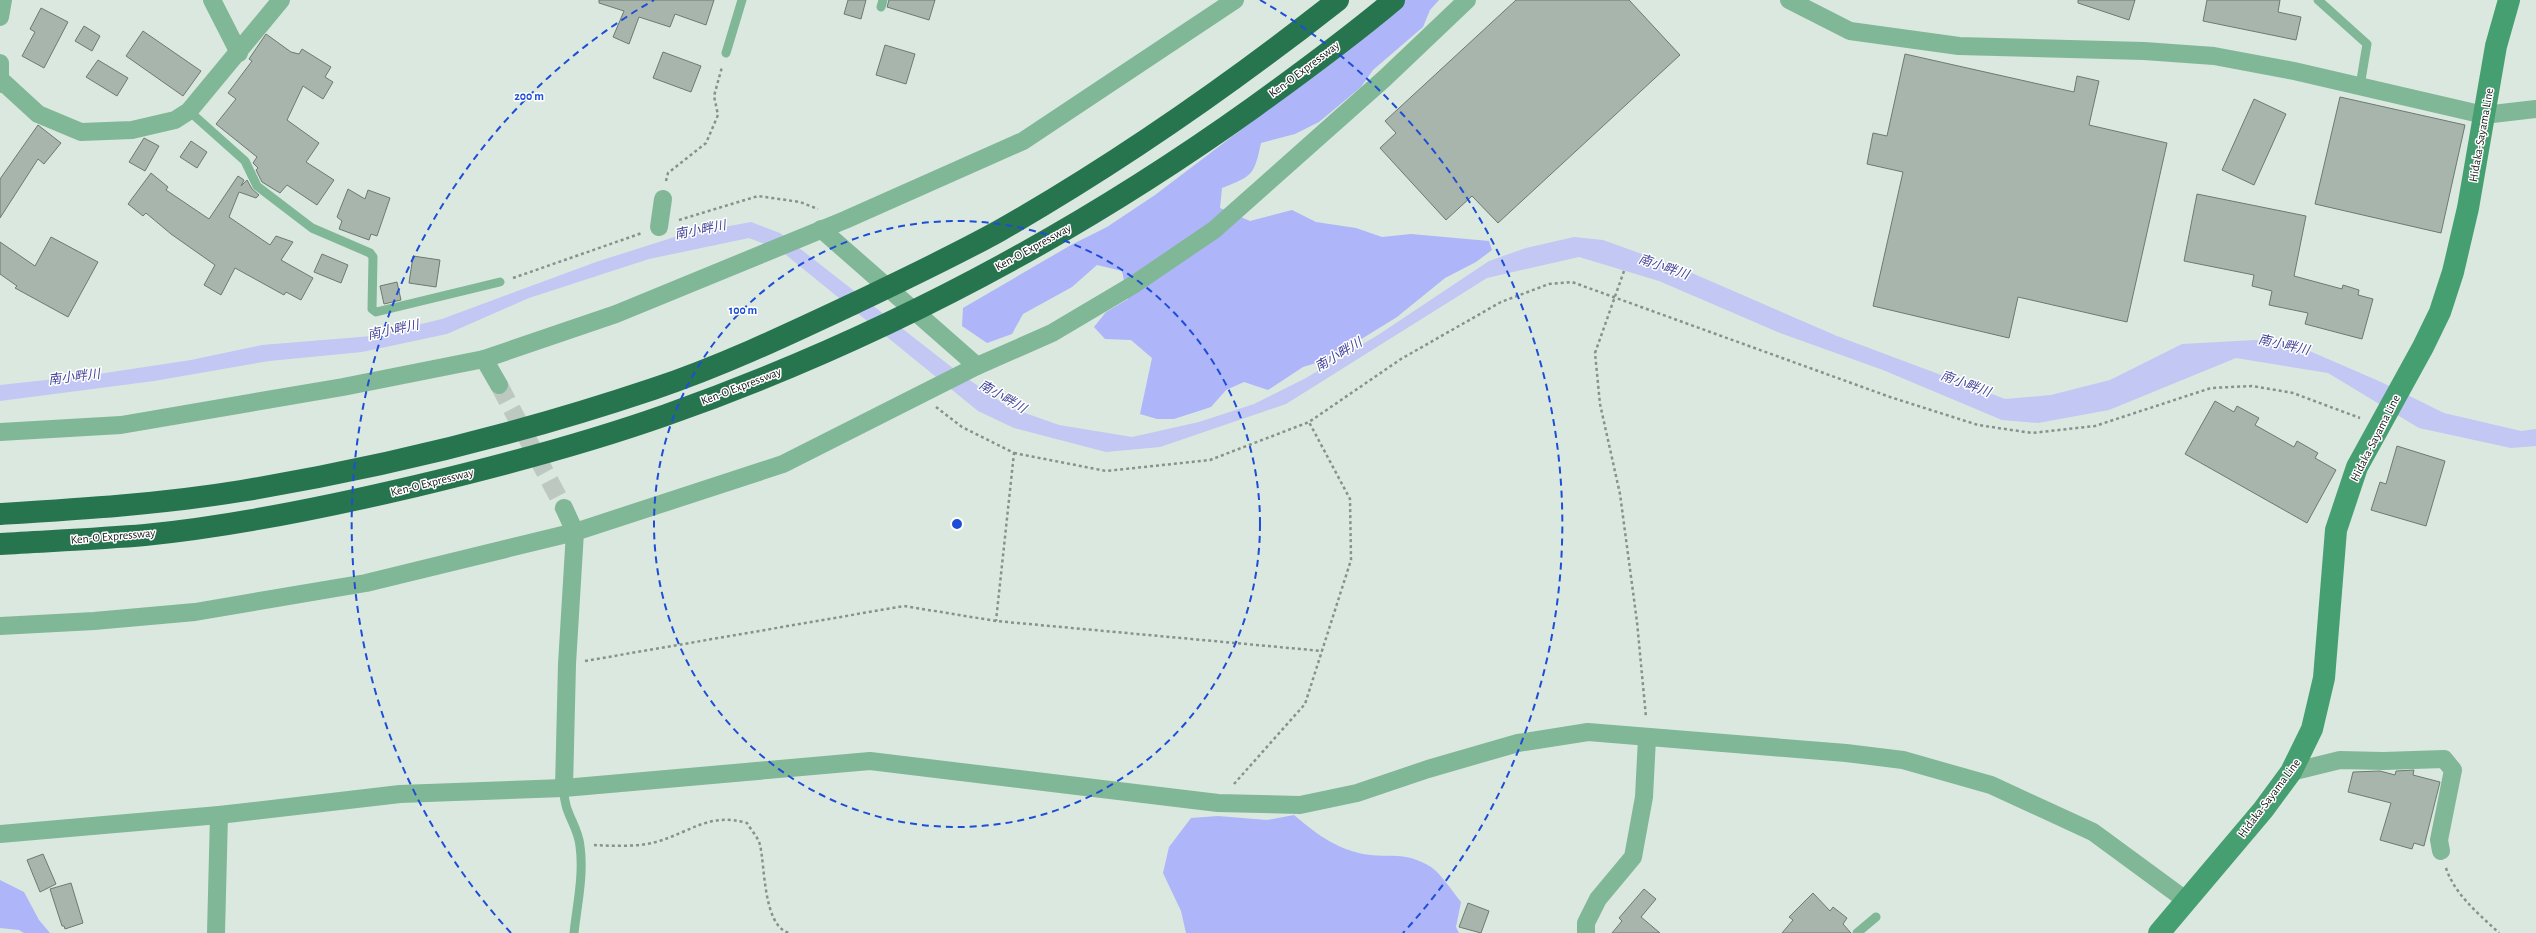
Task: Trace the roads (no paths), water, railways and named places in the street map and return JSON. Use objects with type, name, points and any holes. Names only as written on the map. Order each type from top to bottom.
[{"type":"highway","points":[[0,514],[142,503],[238,492],[346,471],[449,448],[655,388],[758,347],[825,317],[903,280],[996,232],[1083,181],[1174,121],[1274,50],[1338,0]]},
{"type":"highway","name":"Ken-O Expressway","points":[[0,544],[148,535],[247,521],[355,501],[549,452],[664,415],[771,375],[852,340],[1014,259],[1099,209],[1196,148],[1297,76],[1394,0]]},
{"type":"main road","name":"Hidaka-Sayama Line","points":[[2159,933],[2263,810],[2291,772],[2302,752],[2319,706],[2328,637],[2336,530],[2357,467],[2423,347],[2440,312],[2453,272],[2468,208],[2496,46],[2509,0]]},
{"type":"street","points":[[0,17],[3,0]]},
{"type":"street","points":[[212,0],[239,53]]},
{"type":"street","points":[[0,63],[1,83],[38,114],[81,132],[132,130],[175,120],[189,111],[239,53],[281,0]]},
{"type":"street","points":[[0,432],[121,425],[335,388],[484,359],[616,314],[821,229],[1023,141],[1235,0]]},
{"type":"street","points":[[0,626],[94,621],[194,612],[366,583],[575,532],[783,464],[922,396],[977,366],[1052,333],[1133,285],[1214,230],[1385,78],[1467,0]]},
{"type":"street","points":[[1789,0],[1850,31],[1959,46],[2144,51],[2214,56],[2360,86],[2484,114],[2536,109]]},
{"type":"street","points":[[659,227],[663,200]]},
{"type":"street","points":[[821,229],[977,366]]},
{"type":"street","points":[[484,359],[499,384]]},
{"type":"street","points":[[564,508],[575,532],[567,664],[564,788]]},
{"type":"street","points":[[0,834],[219,815],[400,794],[564,788],[870,761],[1218,803],[1300,805],[1357,793],[1428,769],[1518,743],[1588,732],[1846,753],[1903,760],[1991,785],[2093,832],[2187,901]]},
{"type":"street","points":[[1586,933],[1586,923],[1598,899],[1633,858],[1644,797],[1647,738]]},
{"type":"street","points":[[2291,772],[2340,760],[2382,761],[2444,759],[2453,770],[2439,840],[2441,851]]},
{"type":"street","points":[[216,933],[219,815]]},
{"type":"lane","points":[[726,54],[742,0]]},
{"type":"lane","points":[[2318,0],[2367,44],[2360,86]]},
{"type":"lane","points":[[189,111],[245,160],[257,186],[312,228],[370,252],[373,258],[372,309],[376,312],[500,282]]},
{"type":"lane","points":[[564,788],[563,802],[580,845],[580,876],[574,933]]},
{"type":"lane","points":[[1857,933],[1876,917]]},
{"type":"water","name":"南小畔川","points":[[751,222],[780,233],[954,369],[1008,407],[1059,425],[1132,437],[1199,422],[1254,404],[1306,378],[1378,335],[1489,261],[1526,248],[1574,237],[1603,240],[1678,267],[1837,336],[2005,399],[2051,395],[2110,380],[2182,344],[2255,340],[2298,346],[2381,382],[2444,413],[2521,431],[2536,429],[2536,446],[2511,448],[2419,428],[2328,373],[2236,358],[2109,410],[2038,423],[2002,420],[1883,370],[1780,333],[1659,281],[1579,257],[1487,278],[1286,404],[1160,447],[1106,452],[1014,428],[978,411],[780,250],[749,238],[649,259],[529,298],[447,334],[362,352],[269,361],[154,381],[0,401],[0,385],[92,375],[191,360],[262,345],[372,336],[442,319],[596,262],[681,235]]},
{"type":"tunnel","points":[[499,385],[564,508]]}]
